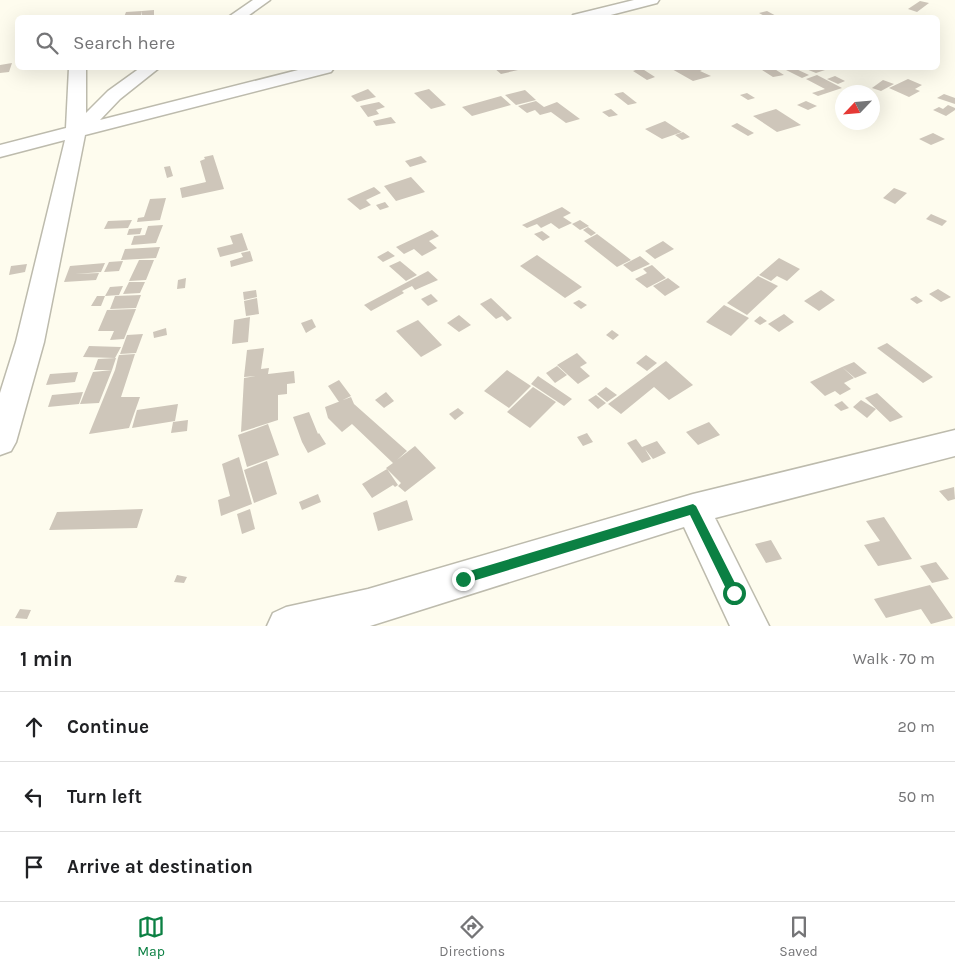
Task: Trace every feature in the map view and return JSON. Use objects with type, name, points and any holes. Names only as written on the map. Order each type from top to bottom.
[{"type":"street","points":[[239,15],[263,0]]},
{"type":"street","points":[[590,15],[652,0]]},
{"type":"street","points":[[0,442],[30,342],[76,133],[77,70]]},
{"type":"street","points":[[76,133],[114,95],[147,70]]},
{"type":"street","points":[[0,151],[317,70]]},
{"type":"street","points":[[286,626],[369,617],[693,509],[955,443]]},
{"type":"street","points":[[693,509],[750,626]]},
{"type":"building","points":[[920,1],[929,3],[917,12],[908,9]]},
{"type":"building","points":[[154,10],[154,15],[142,15],[142,11]]},
{"type":"building","points":[[142,11],[141,15],[125,15],[126,12]]},
{"type":"building","points":[[767,11],[774,15],[763,15],[759,13]]},
{"type":"building","points":[[12,63],[9,72],[0,73],[0,65]]},
{"type":"building","points":[[496,70],[518,70],[501,74]]},
{"type":"building","points":[[644,70],[655,77],[647,80],[633,71]]},
{"type":"building","points":[[674,70],[702,70],[700,71],[711,76],[693,81]]},
{"type":"building","points":[[762,70],[776,70],[784,75],[773,77]]},
{"type":"building","points":[[786,70],[798,70],[809,75],[802,78]]},
{"type":"building","points":[[808,70],[825,70],[816,73]]},
{"type":"building","points":[[817,75],[836,85],[835,90],[818,96],[812,93],[825,89],[806,79]]},
{"type":"building","points":[[835,76],[845,81],[838,84],[827,79]]},
{"type":"building","points":[[908,79],[922,85],[915,89],[920,91],[909,97],[889,88]]},
{"type":"building","points":[[883,80],[894,84],[881,91],[880,85],[876,85]]},
{"type":"building","points":[[368,89],[376,97],[357,102],[351,96]]},
{"type":"building","points":[[429,89],[446,105],[431,109],[414,93]]},
{"type":"building","points":[[525,90],[536,100],[516,105],[505,95]]},
{"type":"building","points":[[623,92],[637,103],[628,105],[614,94]]},
{"type":"building","points":[[747,93],[755,98],[748,100],[740,95]]},
{"type":"building","points":[[944,94],[955,98],[955,104],[937,98]]},
{"type":"building","points":[[501,96],[511,105],[472,116],[462,107]]},
{"type":"building","points":[[536,101],[544,107],[557,102],[580,119],[566,123],[551,112],[540,115],[535,110],[527,113],[518,106]]},
{"type":"building","points":[[806,101],[817,106],[808,110],[797,105]]},
{"type":"building","points":[[379,102],[385,107],[376,110],[379,114],[368,117],[360,106]]},
{"type":"building","points":[[948,105],[955,108],[955,110],[946,116],[933,110],[939,107],[943,109]]},
{"type":"building","points":[[611,109],[618,115],[609,117],[602,112]]},
{"type":"building","points":[[776,109],[801,125],[777,132],[753,116]]},
{"type":"building","points":[[391,117],[396,123],[376,126],[373,121]]},
{"type":"building","points":[[665,121],[682,132],[662,139],[645,129]]},
{"type":"building","points":[[737,123],[754,133],[748,136],[731,126]]},
{"type":"building","points":[[683,132],[690,137],[682,140],[675,135]]},
{"type":"building","points":[[933,133],[945,139],[931,145],[919,139]]},
{"type":"building","points":[[213,155],[224,189],[182,198],[180,188],[206,182],[200,161],[205,159],[204,157]]},
{"type":"building","points":[[421,156],[427,162],[410,167],[405,161]]},
{"type":"building","points":[[170,166],[173,176],[167,178],[164,167]]},
{"type":"building","points":[[411,177],[425,192],[396,201],[384,186]]},
{"type":"building","points":[[374,187],[381,193],[366,200],[371,205],[360,210],[347,199]]},
{"type":"building","points":[[894,188],[907,193],[895,204],[883,198]]},
{"type":"building","points":[[166,198],[160,220],[137,222],[138,218],[144,217],[150,199]]},
{"type":"building","points":[[385,202],[389,207],[380,210],[376,205]]},
{"type":"building","points":[[562,207],[571,213],[563,217],[572,223],[559,229],[551,223],[541,228],[537,224],[527,228],[522,225]]},
{"type":"building","points":[[931,214],[947,221],[942,226],[926,219]]},
{"type":"building","points":[[132,220],[128,228],[104,229],[108,221]]},
{"type":"building","points":[[580,220],[589,226],[580,230],[572,224]]},
{"type":"building","points":[[163,225],[156,243],[131,245],[134,236],[145,235],[148,226]]},
{"type":"building","points":[[588,227],[596,233],[591,236],[583,230]]},
{"type":"building","points":[[142,228],[140,234],[127,235],[129,229]]},
{"type":"building","points":[[432,230],[439,236],[429,241],[437,248],[422,256],[414,249],[404,254],[396,247]]},
{"type":"building","points":[[542,231],[550,237],[543,241],[534,234]]},
{"type":"building","points":[[242,233],[248,250],[220,257],[217,248],[233,244],[230,236]]},
{"type":"building","points":[[597,234],[631,260],[617,267],[584,241]]},
{"type":"building","points":[[663,241],[674,249],[655,259],[645,251]]},
{"type":"building","points":[[160,247],[156,258],[121,260],[125,249]]},
{"type":"building","points":[[250,251],[253,261],[231,267],[230,261],[243,257],[241,253]]},
{"type":"building","points":[[388,251],[395,256],[383,262],[377,257]]},
{"type":"building","points":[[537,255],[582,287],[565,298],[520,266]]},
{"type":"building","points":[[640,256],[650,264],[632,272],[623,265]]},
{"type":"building","points":[[779,258],[800,269],[787,281],[777,276],[771,281],[759,275]]},
{"type":"building","points":[[139,260],[154,260],[146,280],[129,281]]},
{"type":"building","points":[[123,261],[119,271],[104,272],[109,262]]},
{"type":"building","points":[[400,261],[417,275],[406,281],[389,266]]},
{"type":"building","points":[[105,263],[101,272],[75,274],[99,273],[96,280],[64,282],[70,266]]},
{"type":"building","points":[[27,264],[25,272],[9,275],[11,266]]},
{"type":"building","points":[[652,265],[666,278],[647,288],[635,279],[647,273],[643,269]]},
{"type":"building","points":[[428,271],[438,280],[415,290],[412,286],[402,291],[404,293],[371,311],[364,305]]},
{"type":"building","points":[[758,276],[778,286],[747,315],[727,303]]},
{"type":"building","points":[[186,278],[185,288],[177,289],[178,280]]},
{"type":"building","points":[[668,278],[680,287],[665,296],[653,286]]},
{"type":"building","points":[[129,282],[145,282],[140,293],[123,294]]},
{"type":"building","points":[[123,286],[119,295],[105,296],[110,287]]},
{"type":"building","points":[[938,289],[951,297],[941,302],[929,294]]},
{"type":"building","points":[[256,290],[257,297],[244,300],[243,292]]},
{"type":"building","points":[[821,290],[835,300],[819,311],[804,301]]},
{"type":"building","points":[[431,294],[438,301],[428,306],[421,299]]},
{"type":"building","points":[[141,295],[136,308],[110,309],[115,296]]},
{"type":"building","points":[[97,296],[105,296],[101,306],[91,306]]},
{"type":"building","points":[[916,296],[923,301],[917,304],[910,299]]},
{"type":"building","points":[[257,298],[259,314],[246,316],[244,301]]},
{"type":"building","points":[[491,298],[512,318],[507,321],[502,316],[496,319],[480,304]]},
{"type":"building","points":[[579,300],[587,305],[581,309],[573,303]]},
{"type":"building","points":[[724,305],[749,318],[731,336],[706,322]]},
{"type":"building","points":[[136,309],[124,339],[110,340],[114,331],[98,331],[107,310]]},
{"type":"building","points":[[784,314],[794,322],[779,332],[768,324]]},
{"type":"building","points":[[459,315],[471,325],[459,332],[447,323]]},
{"type":"building","points":[[760,316],[767,321],[760,325],[754,321]]},
{"type":"building","points":[[250,317],[248,342],[232,344],[234,320]]},
{"type":"building","points":[[312,319],[316,327],[306,333],[301,323]]},
{"type":"building","points":[[418,320],[442,345],[421,357],[396,331]]},
{"type":"building","points":[[166,328],[167,335],[154,338],[153,332]]},
{"type":"building","points":[[612,330],[619,335],[613,340],[606,335]]},
{"type":"building","points":[[143,334],[136,353],[120,354],[127,335]]},
{"type":"building","points":[[887,343],[933,377],[923,383],[877,348]]},
{"type":"building","points":[[89,346],[121,347],[115,358],[83,357]]},
{"type":"building","points":[[264,348],[261,369],[269,368],[268,374],[294,371],[295,383],[287,384],[287,394],[278,395],[278,420],[241,432],[244,378],[256,376],[244,377],[247,350]]},
{"type":"building","points":[[577,353],[587,363],[580,367],[590,376],[578,384],[557,365]]},
{"type":"building","points":[[135,354],[121,397],[140,397],[129,428],[89,434],[115,370],[119,355]]},
{"type":"building","points":[[646,355],[657,363],[647,371],[636,363]]},
{"type":"building","points":[[116,358],[112,370],[94,370],[98,359]]},
{"type":"building","points":[[666,361],[693,385],[669,400],[654,387],[621,414],[608,404]]},
{"type":"building","points":[[854,362],[867,373],[855,378],[842,367]]},
{"type":"building","points":[[557,366],[567,375],[555,383],[546,373]]},
{"type":"building","points":[[842,367],[854,378],[844,383],[851,389],[840,395],[835,391],[825,396],[810,382]]},
{"type":"building","points":[[112,370],[99,403],[80,404],[93,372]]},
{"type":"building","points":[[507,370],[531,386],[509,408],[484,391]]},
{"type":"building","points":[[78,372],[75,382],[46,385],[50,374]]},
{"type":"building","points":[[538,376],[572,399],[564,406],[531,384]]},
{"type":"building","points":[[339,380],[351,396],[339,402],[328,386]]},
{"type":"building","points":[[533,387],[556,402],[530,428],[507,412]]},
{"type":"building","points":[[606,387],[617,395],[607,402],[597,394]]},
{"type":"building","points":[[83,392],[79,404],[48,407],[52,395]]},
{"type":"building","points":[[386,392],[394,401],[384,408],[375,400]]},
{"type":"building","points":[[877,393],[903,417],[890,422],[865,398]]},
{"type":"building","points":[[596,395],[606,403],[598,409],[588,400]]},
{"type":"building","points":[[351,397],[354,404],[407,451],[397,460],[415,446],[436,468],[405,492],[398,486],[401,483],[386,468],[393,463],[352,424],[342,432],[328,418],[325,407]]},
{"type":"building","points":[[861,400],[876,409],[867,418],[853,407]]},
{"type":"building","points":[[842,401],[849,408],[841,411],[834,405]]},
{"type":"building","points":[[178,404],[175,421],[132,428],[137,410]]},
{"type":"building","points":[[458,408],[464,413],[455,420],[449,414]]},
{"type":"building","points":[[309,412],[318,434],[326,444],[308,453],[293,417]]},
{"type":"building","points":[[188,420],[187,431],[171,433],[173,422]]},
{"type":"building","points":[[709,422],[720,435],[698,445],[686,432]]},
{"type":"building","points":[[268,424],[279,455],[247,467],[238,435]]},
{"type":"building","points":[[587,433],[593,442],[583,446],[577,437]]},
{"type":"building","points":[[636,439],[642,447],[657,441],[666,453],[653,459],[645,449],[651,459],[642,463],[627,443]]},
{"type":"building","points":[[239,457],[252,504],[221,516],[218,500],[230,496],[222,464]]},
{"type":"building","points":[[267,461],[277,494],[254,503],[244,470]]},
{"type":"building","points":[[387,469],[398,485],[395,487],[393,485],[372,498],[362,484]]},
{"type":"building","points":[[954,487],[955,499],[948,501],[939,491]]},
{"type":"building","points":[[318,494],[321,502],[302,510],[299,502]]},
{"type":"building","points":[[407,500],[413,520],[378,531],[373,513]]},
{"type":"building","points":[[143,509],[137,528],[49,530],[57,512]]},
{"type":"building","points":[[250,509],[255,529],[242,534],[237,514]]},
{"type":"building","points":[[884,517],[912,559],[878,566],[864,545],[880,541],[866,521]]},
{"type":"building","points":[[771,540],[782,559],[766,563],[755,544]]},
{"type":"building","points":[[936,562],[949,579],[932,583],[920,566]]},
{"type":"building","points":[[177,575],[187,577],[184,583],[174,582]]},
{"type":"building","points":[[930,585],[953,618],[931,624],[921,609],[886,618],[874,599]]},
{"type":"building","points":[[20,609],[31,610],[27,619],[15,618]]},
{"type":"route","points":[[463,579],[693,509],[734,593]]}]
